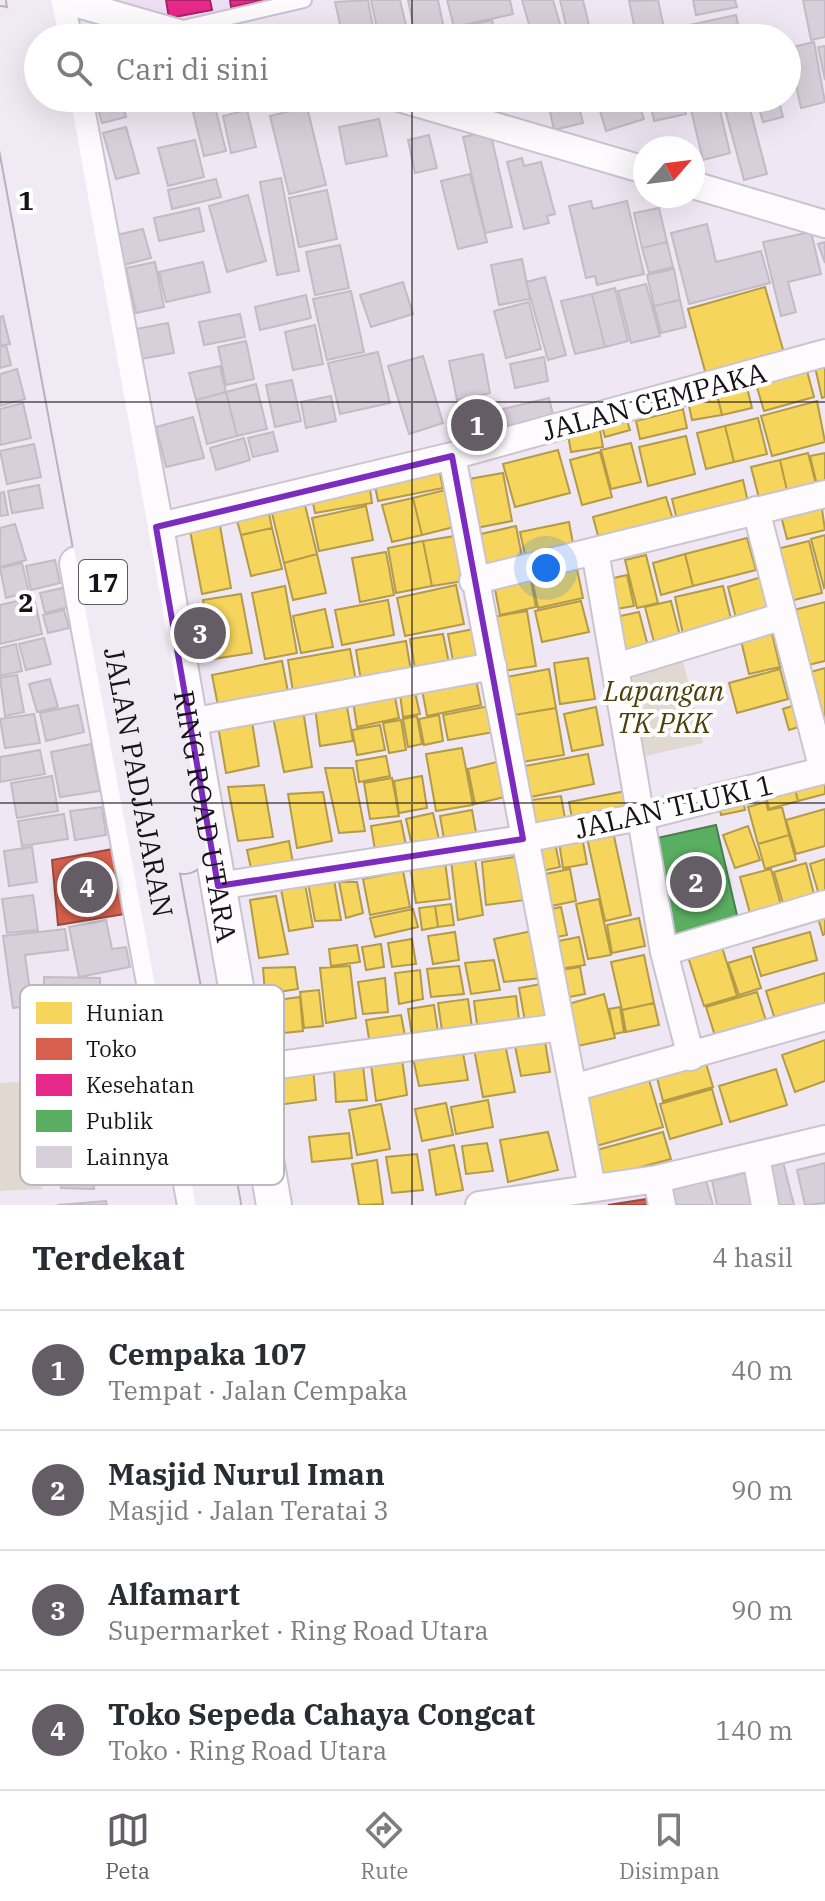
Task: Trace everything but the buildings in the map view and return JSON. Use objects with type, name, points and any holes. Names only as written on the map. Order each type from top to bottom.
[{"type":"highway","points":[[29,0],[34,24]]},
{"type":"highway","name":"JALAN PADJAJARAN","points":[[0,29],[24,111]]},
{"type":"highway","name":"JALAN PADJAJARAN","points":[[24,112],[50,199],[205,985]]},
{"type":"highway","name":"JALAN PADJAJARAN","points":[[48,112],[50,199],[181,985]]},
{"type":"highway","name":"JALAN PADJAJARAN","points":[[215,1185],[218,1205]]},
{"type":"highway","name":"JALAN PADJAJARAN","points":[[244,1185],[248,1205]]},
{"type":"street","points":[[57,0],[61,24]]},
{"type":"street","points":[[64,0],[148,24]]},
{"type":"street","name":"RING ROAD UTARA","points":[[72,112],[50,199],[163,985]]},
{"type":"street","points":[[447,112],[633,166]]},
{"type":"street","name":"RING ROAD UTARA","points":[[0,140],[50,199],[156,527],[235,985]]},
{"type":"street","points":[[705,189],[825,224]]},
{"type":"street","name":"JALAN CEMPAKA","points":[[156,527],[452,456],[825,353]]},
{"type":"street","points":[[452,456],[473,581],[493,666],[523,839],[592,1188]]},
{"type":"street","points":[[473,581],[825,494]]},
{"type":"street","points":[[756,510],[824,770]]},
{"type":"street","points":[[595,551],[664,952],[691,1057]]},
{"type":"street","points":[[616,667],[783,616]]},
{"type":"street","points":[[190,722],[493,666]]},
{"type":"street","name":"JALAN TLUKI 1","points":[[218,886],[523,839],[640,817],[824,770]]},
{"type":"street","points":[[664,952],[825,904]]},
{"type":"street","points":[[573,1088],[825,1017]]},
{"type":"street","points":[[284,1064],[561,1027]]},
{"type":"street","points":[[479,1205],[657,1179],[825,1139]]},
{"type":"street","points":[[756,1157],[765,1205]]},
{"type":"street","points":[[657,1179],[662,1205]]},
{"type":"street","name":"RING ROAD UTARA","points":[[192,1185],[195,1205]]},
{"type":"street","name":"RING ROAD UTARA","points":[[270,1185],[274,1205]]},
{"type":"lane","points":[[219,24],[304,0]]},
{"type":"highlighted area","points":[[452,456],[523,839],[218,886],[156,527]]},
{"type":"shaded area","points":[[114,0],[288,0],[182,24]]},
{"type":"shaded area","points":[[654,1185],[658,1205],[525,1205]]},
{"type":"green space","name":"Lapangan TK PKK","points":[[682,656],[703,743],[646,756],[626,669]]},
{"type":"green space","points":[[20,1082],[20,1185],[42,1185],[42,1189],[0,1191],[0,1083]]},
{"type":"place","name":"Cempaka 107","points":[[477,425]]},
{"type":"place","name":"Alfamart","points":[[200,633]]},
{"type":"place","name":"Masjid Nurul Iman","points":[[696,882]]},
{"type":"place","name":"Toko Sepeda Cahaya Congcat","points":[[87,887]]}]
